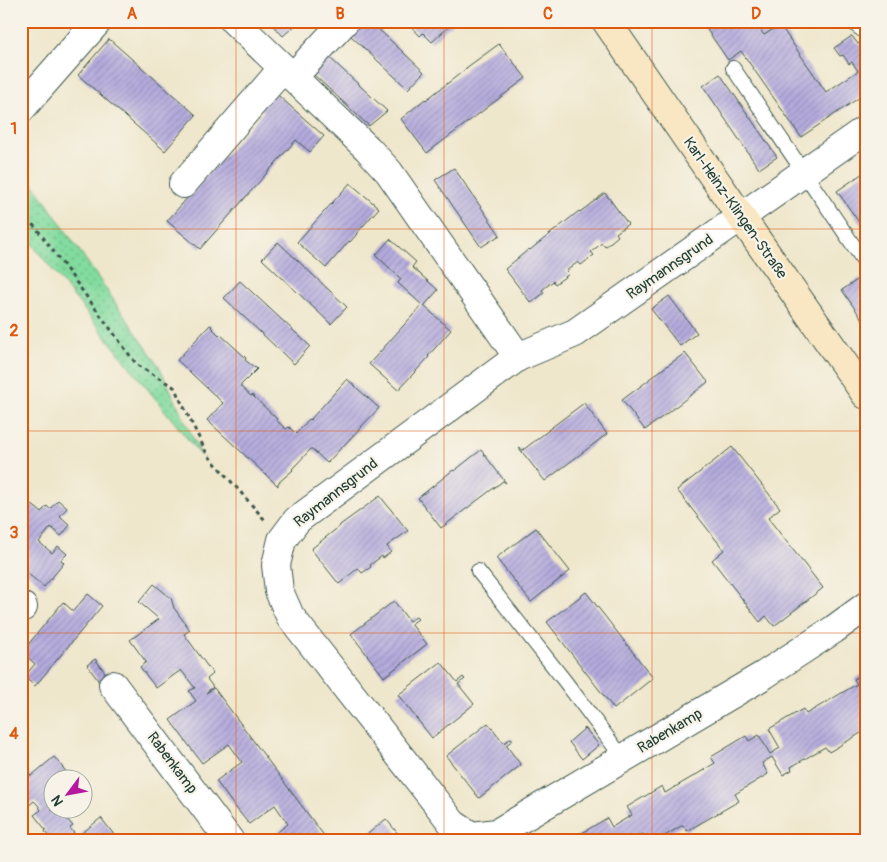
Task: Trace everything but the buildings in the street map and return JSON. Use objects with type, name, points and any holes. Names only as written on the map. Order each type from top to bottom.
[{"type":"main road","name":"Karl-Heinz-Klingen-Straße","points":[[606,21],[741,218],[866,395]]},
{"type":"street","points":[[21,109],[98,21]]},
{"type":"street","points":[[234,21],[368,149],[389,172],[518,357]]},
{"type":"street","points":[[183,184],[288,73],[345,21]]},
{"type":"street","points":[[862,21],[866,24]]},
{"type":"street","name":"Raymannsgrund","points":[[469,838],[453,824],[290,616],[279,591],[276,566],[282,540],[297,520],[518,357],[574,333],[866,129]]},
{"type":"street","name":"Rabenkamp","points":[[469,838],[497,833],[764,675],[866,606]]},
{"type":"street","name":"Rabenkamp","points":[[113,685],[230,841]]},
{"type":"lane","points":[[733,68],[866,264]]},
{"type":"lane","points":[[478,571],[623,758]]},
{"type":"path","points":[[21,213],[37,229],[138,365],[174,387],[207,454],[282,540]]},
{"type":"green space","points":[[21,166],[159,366],[202,457],[26,237],[21,241]]}]
